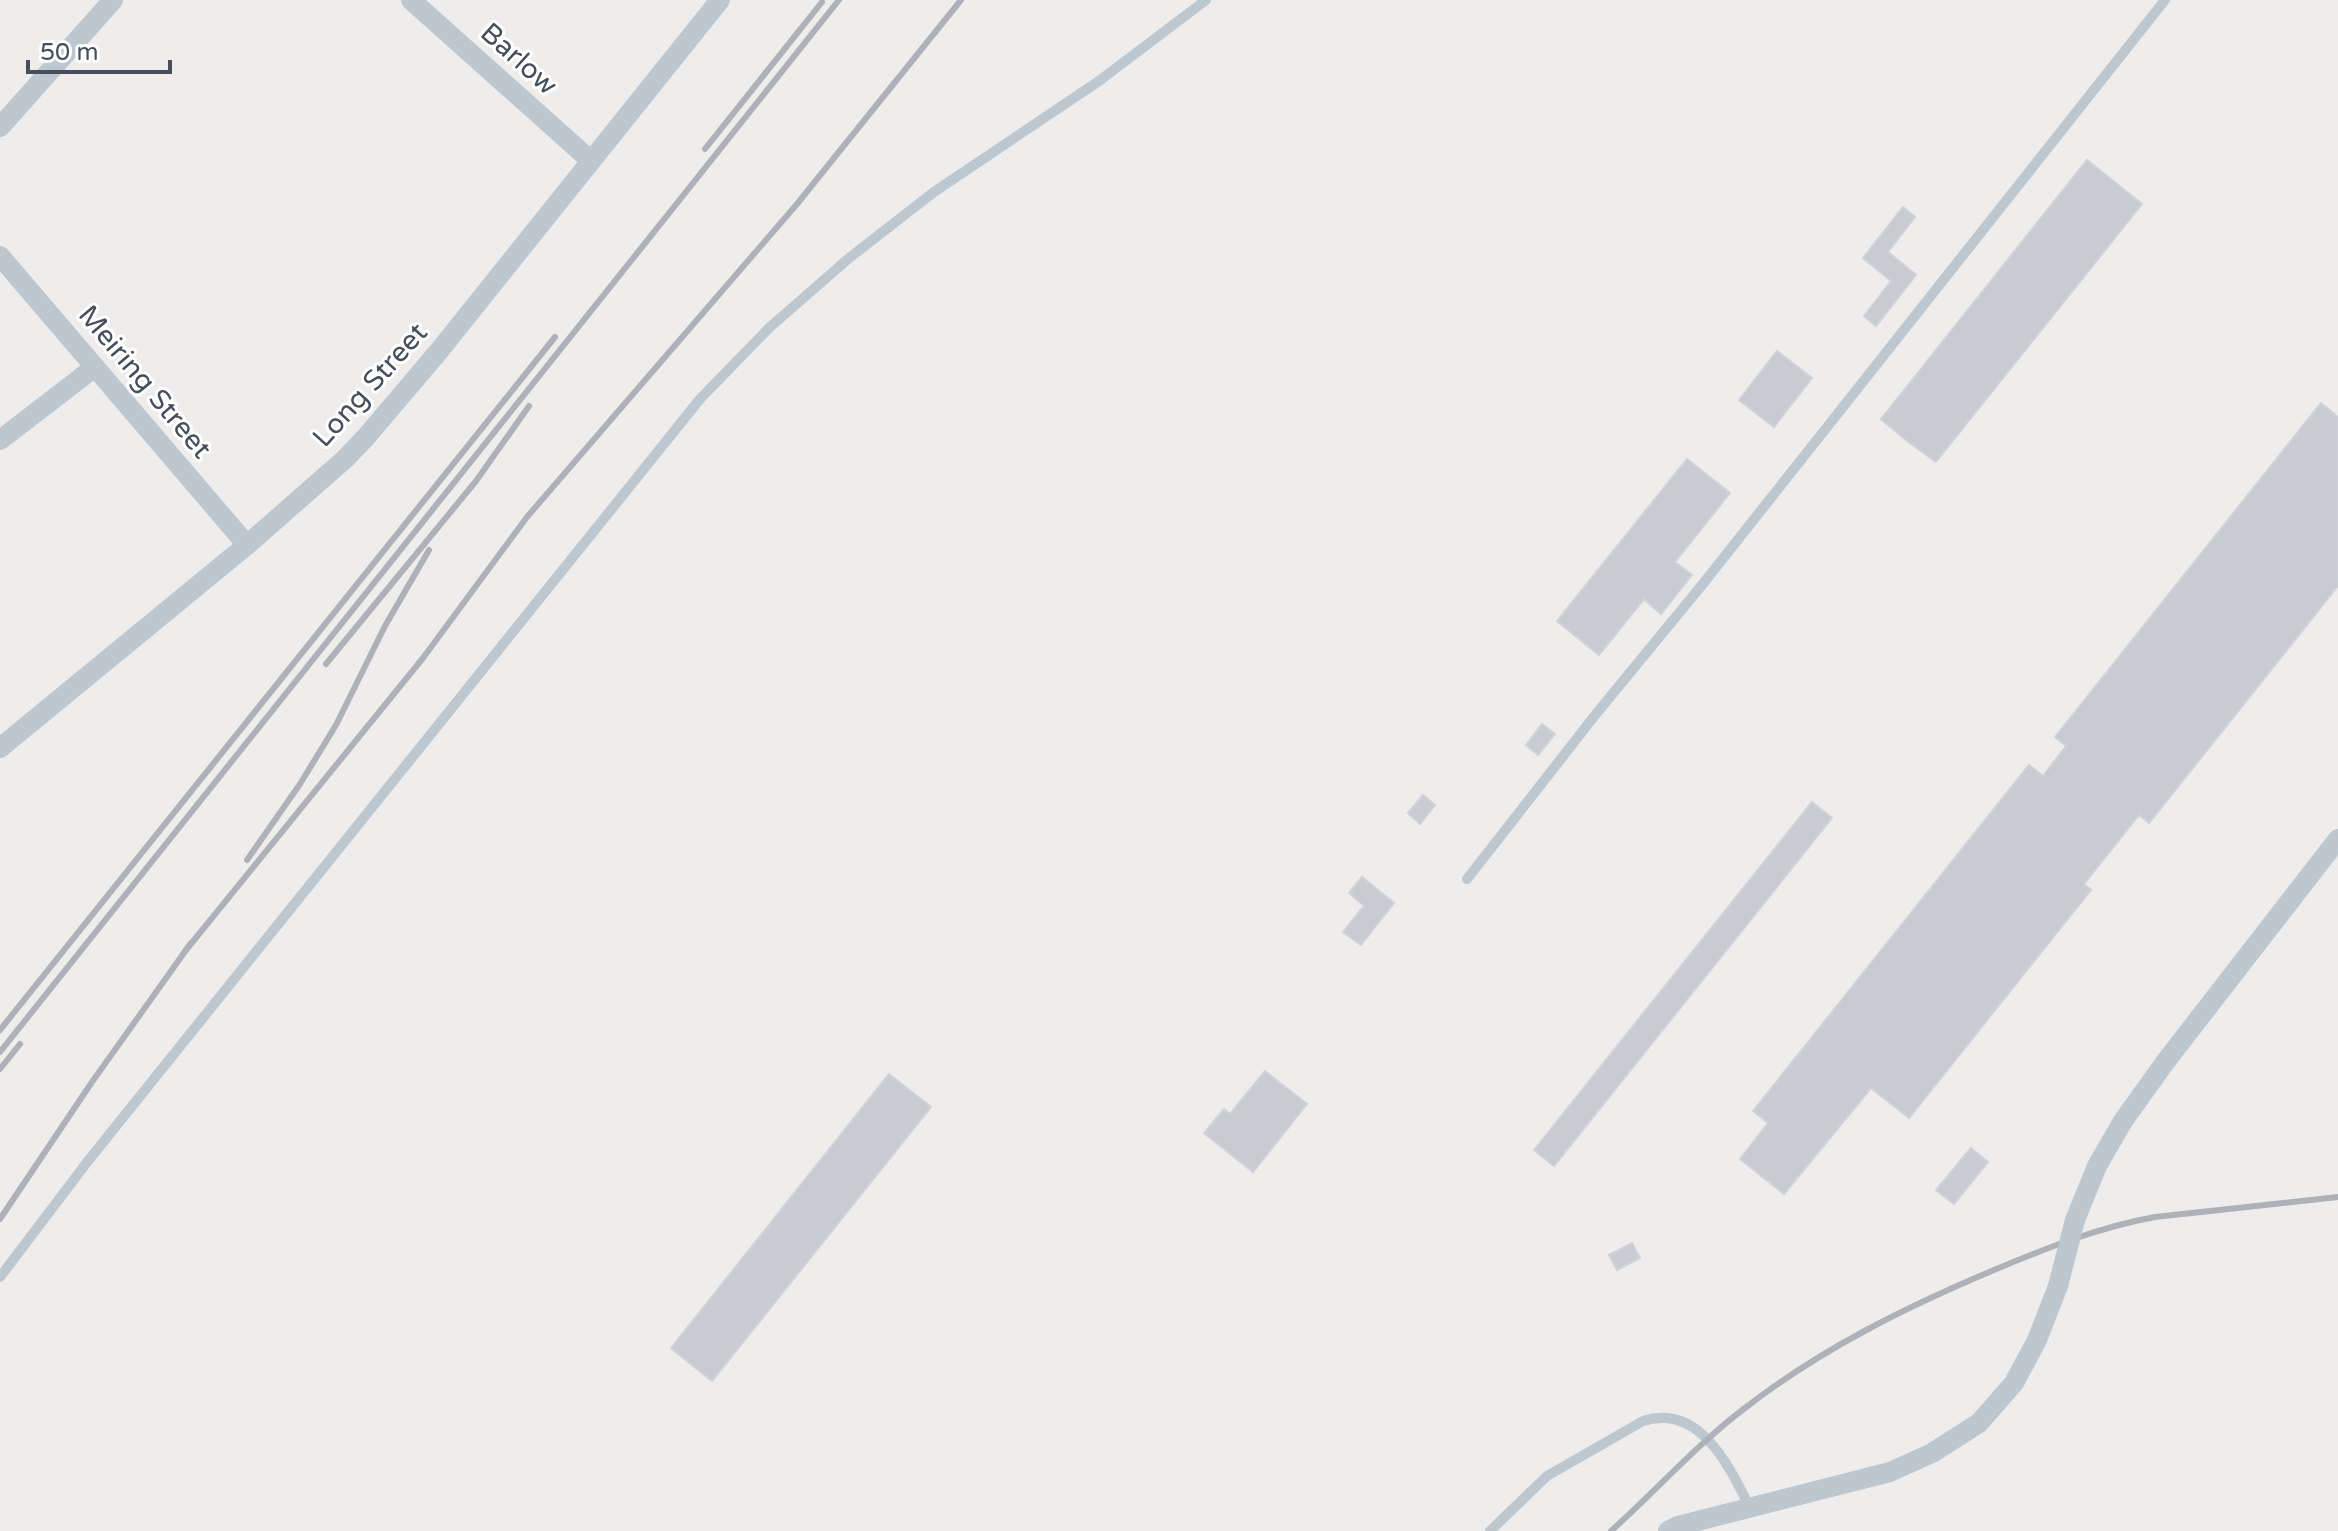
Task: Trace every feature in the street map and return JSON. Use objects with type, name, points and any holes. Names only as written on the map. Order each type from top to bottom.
[{"type":"street","points":[[0,127],[113,0]]},
{"type":"street","name":"Barlow","points":[[411,0],[590,160]]},
{"type":"street","name":"Long Street","points":[[0,748],[247,545],[345,459],[439,351],[720,0]]},
{"type":"street","name":"Meiring Street","points":[[0,256],[247,545]]},
{"type":"street","points":[[0,440],[95,367]]},
{"type":"street","points":[[1668,1531],[1890,1472],[1932,1453],[1979,1423],[2014,1383],[2037,1340],[2058,1286],[2075,1220],[2097,1166],[2123,1121],[2338,839]]},
{"type":"lane","points":[[0,1277],[88,1161],[700,399],[769,328],[848,259],[934,192],[1099,81],[1206,0]]},
{"type":"lane","points":[[1467,879],[2165,0]]},
{"type":"lane","points":[[1490,1531],[1547,1476],[1643,1421],[1665,1417],[1687,1422],[1708,1440],[1730,1468],[1750,1508]]},
{"type":"building","points":[[2087,160],[2142,204],[1936,462],[1881,419]]},
{"type":"building","points":[[1903,207],[1915,217],[1888,252],[1916,275],[1876,326],[1864,316],[1891,281],[1863,258]]},
{"type":"building","points":[[1777,351],[1812,378],[1774,427],[1739,400]]},
{"type":"building","points":[[2321,403],[2338,417],[2338,586],[2149,823],[2139,815],[2084,884],[2091,890],[1909,1118],[1871,1088],[1784,1194],[1740,1159],[1768,1123],[1753,1111],[2029,765],[2043,776],[2066,746],[2055,737]]},
{"type":"building","points":[[1687,459],[1730,493],[1675,562],[1692,575],[1661,614],[1644,599],[1599,655],[1557,621]]},
{"type":"building","points":[[1542,724],[1555,734],[1538,755],[1526,745]]},
{"type":"building","points":[[1423,795],[1435,805],[1420,824],[1408,813]]},
{"type":"building","points":[[1812,802],[1832,818],[1554,1166],[1534,1150]]},
{"type":"building","points":[[1362,877],[1394,903],[1361,945],[1343,932],[1364,906],[1349,893]]},
{"type":"building","points":[[1265,1071],[1307,1104],[1253,1172],[1204,1133],[1224,1109],[1230,1114]]},
{"type":"building","points":[[889,1074],[931,1107],[712,1381],[671,1348]]},
{"type":"building","points":[[1971,1148],[1988,1162],[1954,1204],[1936,1190]]},
{"type":"building","points":[[1632,1243],[1640,1258],[1617,1270],[1609,1255]]},
{"type":"railway","points":[[0,1052],[839,0]]},
{"type":"railway","points":[[186,950],[423,658],[527,517],[797,204],[961,0]]},
{"type":"railway","points":[[705,149],[822,2]]},
{"type":"railway","points":[[0,1030],[555,337]]},
{"type":"railway","points":[[326,664],[476,481],[529,406]]},
{"type":"railway","points":[[247,860],[300,784],[336,725],[385,626],[429,550]]},
{"type":"railway","points":[[0,1219],[191,943]]},
{"type":"railway","points":[[0,1069],[20,1044]]},
{"type":"railway","points":[[1611,1531],[1745,1408],[1834,1348],[1929,1299],[2053,1246],[2134,1221],[2338,1197]]}]
